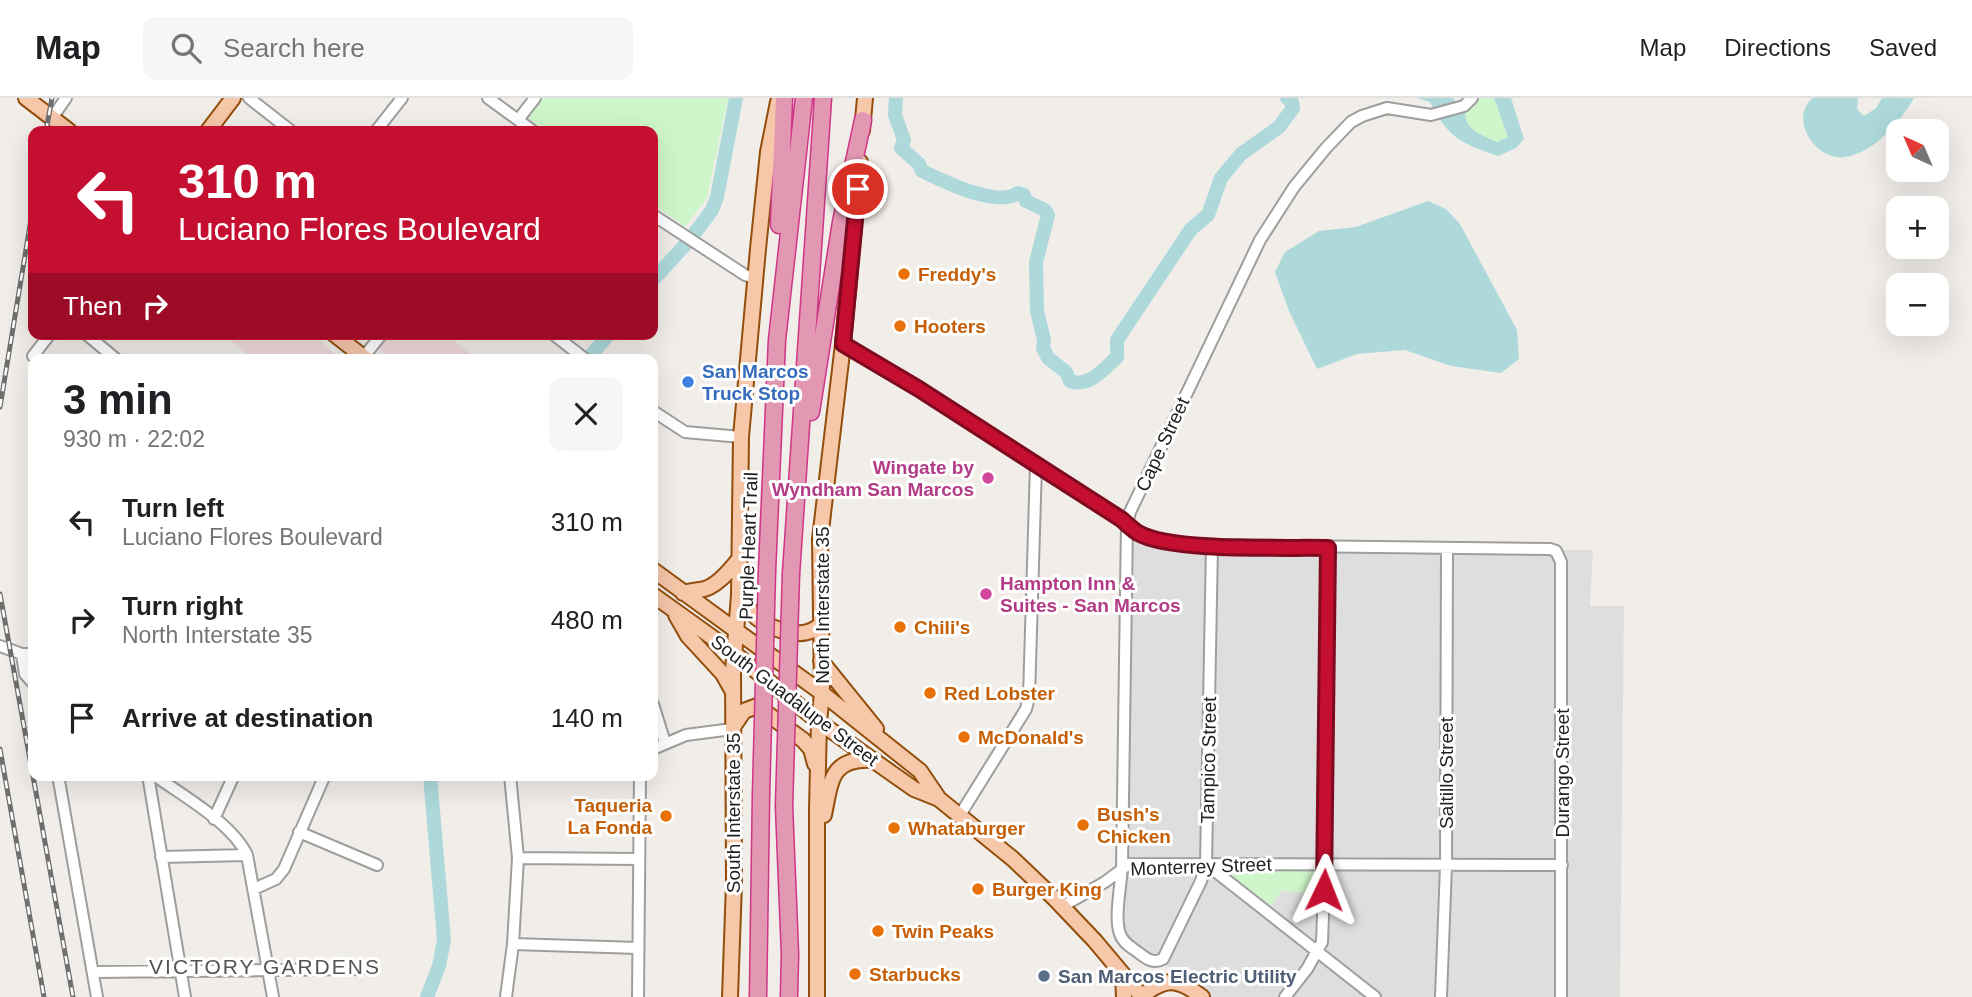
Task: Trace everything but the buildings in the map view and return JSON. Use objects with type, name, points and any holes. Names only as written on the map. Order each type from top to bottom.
[{"type":"highway","points":[[779,328],[778,242],[784,98]]},
{"type":"highway","name":"Purple Heart Trail","points":[[758,997],[767,571],[779,328],[804,98]]},
{"type":"highway","points":[[789,997],[790,954],[784,806],[791,574],[823,98]]},
{"type":"highway","points":[[795,515],[841,222],[864,109]]},
{"type":"main road","points":[[26,98],[62,126]]},
{"type":"main road","points":[[212,126],[233,98]]},
{"type":"main road","points":[[737,629],[741,437],[768,152],[779,98]]},
{"type":"main road","name":"North Interstate 35","points":[[822,694],[820,539],[843,344],[864,109]]},
{"type":"main road","points":[[342,340],[359,354]]},
{"type":"main road","points":[[683,593],[702,590],[713,584],[740,558]]},
{"type":"main road","name":"South Guadalupe Street","points":[[658,573],[737,629],[887,745],[919,771],[939,799]]},
{"type":"main road","points":[[739,595],[757,618],[780,631],[802,634],[812,632],[820,625]]},
{"type":"main road","name":"South Guadalupe Street","points":[[658,599],[734,653],[819,722],[914,789],[939,799],[961,816],[1025,869],[1063,906],[1141,997]]},
{"type":"main road","points":[[673,611],[688,636],[723,674],[733,691]]},
{"type":"main road","name":"South Interstate 35","points":[[730,997],[735,863],[732,729],[737,629]]},
{"type":"main road","points":[[821,661],[849,693],[887,745]]},
{"type":"main road","points":[[817,997],[818,778],[822,694]]},
{"type":"main road","points":[[732,729],[744,711],[757,706],[811,749],[818,778]]},
{"type":"main road","points":[[817,844],[835,772],[846,762],[859,758],[874,760]]},
{"type":"main road","points":[[1123,975],[1124,997]]},
{"type":"main road","points":[[1141,997],[1154,986],[1166,982],[1180,982],[1202,997]]},
{"type":"street","points":[[52,118],[66,98]]},
{"type":"street","points":[[249,98],[285,126]]},
{"type":"street","points":[[380,126],[402,98]]},
{"type":"street","points":[[488,98],[526,126]]},
{"type":"street","points":[[518,120],[535,98]]},
{"type":"street","name":"Cape Street","points":[[1157,962],[1149,961],[1125,942],[1119,933],[1127,524],[1140,489],[1260,240],[1294,187],[1351,122],[1387,108],[1432,115],[1468,102]]},
{"type":"street","points":[[658,218],[745,275],[755,278]]},
{"type":"street","points":[[35,354],[45,340]]},
{"type":"street","points":[[93,340],[110,354]]},
{"type":"street","points":[[561,340],[579,354]]},
{"type":"street","points":[[843,344],[919,389],[1137,532],[1162,541],[1212,545],[1447,549]]},
{"type":"street","points":[[658,414],[685,432],[741,437]]},
{"type":"street","points":[[961,816],[1026,709],[1029,696],[1035,466]]},
{"type":"street","name":"Tampico Street","points":[[1157,962],[1163,959],[1169,948],[1201,881],[1206,864],[1212,545]]},
{"type":"street","points":[[1285,997],[1318,953],[1322,942],[1328,548]]},
{"type":"street","name":"Durango Street","points":[[1447,549],[1550,549],[1556,551],[1561,562],[1561,997]]},
{"type":"street","name":"Saltillo Street","points":[[1441,997],[1446,866],[1447,549]]},
{"type":"street","points":[[0,646],[28,654],[25,674],[28,677]]},
{"type":"street","points":[[658,720],[665,743]]},
{"type":"street","points":[[658,746],[685,735],[732,729]]},
{"type":"street","points":[[59,781],[97,997]]},
{"type":"street","points":[[149,781],[185,997]]},
{"type":"street","points":[[162,781],[214,819],[241,844],[247,855],[274,997]]},
{"type":"street","points":[[214,819],[231,781]]},
{"type":"street","points":[[254,889],[276,879],[280,874],[322,781]]},
{"type":"street","points":[[506,997],[513,944],[518,858],[511,781]]},
{"type":"street","points":[[638,997],[640,781]]},
{"type":"street","points":[[299,832],[377,865]]},
{"type":"street","points":[[161,857],[247,855]]},
{"type":"street","points":[[518,858],[639,859]]},
{"type":"street","name":"Monterrey Street","points":[[1063,906],[1105,882],[1129,864],[1562,865]]},
{"type":"street","points":[[1206,864],[1375,997]]},
{"type":"street","points":[[513,944],[638,947]]},
{"type":"street","points":[[93,972],[361,969]]},
{"type":"shaded area","points":[[230,340],[319,340],[335,354],[247,354]]},
{"type":"shaded area","points":[[368,340],[453,340],[471,354],[385,354]]},
{"type":"shaded area","points":[[1131,542],[1196,552],[1593,550],[1590,606],[1624,606],[1620,997],[1205,997],[1125,934]]},
{"type":"green space","points":[[543,98],[728,98],[707,198],[685,227],[658,208],[658,126],[540,126],[528,118]]},
{"type":"green space","points":[[1479,98],[1494,98],[1508,138],[1497,142],[1471,128],[1465,112],[1471,109]]},
{"type":"green space","points":[[1226,871],[1318,871],[1316,893],[1281,891],[1269,909],[1224,874]]},
{"type":"water","points":[[1417,98],[1453,98],[1465,112],[1471,128],[1497,142],[1508,137],[1494,98],[1511,98],[1524,139],[1516,148],[1498,156],[1457,138],[1443,124],[1430,102]]},
{"type":"water","points":[[1813,98],[1858,98],[1857,109],[1864,116],[1876,108],[1882,98],[1914,98],[1899,119],[1886,119],[1886,134],[1876,143],[1845,157],[1834,157],[1815,146],[1804,126],[1806,106]]},
{"type":"water","points":[[1428,201],[1446,209],[1460,224],[1517,330],[1519,359],[1501,373],[1451,366],[1405,350],[1357,354],[1317,369],[1289,311],[1275,272],[1285,252],[1319,231],[1356,227]]},
{"type":"waterway","points":[[694,234],[712,210],[717,197],[736,98]]},
{"type":"waterway","points":[[896,98],[895,115],[904,140],[901,148],[919,164],[922,171],[984,195],[1008,197],[1018,193],[1024,195],[1026,201],[1045,210],[1048,215],[1036,262],[1037,311],[1044,340],[1043,348],[1048,358],[1066,372],[1070,381],[1077,382],[1090,380],[1117,357],[1117,340],[1191,229],[1208,215],[1221,178],[1241,154],[1279,127],[1293,108],[1292,102],[1287,98]]},
{"type":"waterway","points":[[658,275],[686,244]]},
{"type":"waterway","points":[[592,354],[604,340]]},
{"type":"waterway","points":[[427,997],[439,966],[444,940],[431,781]]},
{"type":"railway","points":[[47,126],[52,98]]},
{"type":"railway","points":[[0,407],[28,237]]},
{"type":"railway","points":[[0,594],[28,749]]},
{"type":"railway","points":[[0,749],[44,997]]},
{"type":"railway","points":[[34,781],[73,997]]},
{"type":"place","name":"Freddy's","points":[[904,274]]},
{"type":"place","name":"Hooters","points":[[900,326]]},
{"type":"place","name":"San Marcos Truck Stop","points":[[688,382]]},
{"type":"place","name":"Wingate by Wyndham San Marcos","points":[[988,478]]},
{"type":"place","name":"Hampton Inn & Suites - San Marcos","points":[[986,594]]},
{"type":"place","name":"Chili's","points":[[900,627]]},
{"type":"place","name":"Red Lobster","points":[[930,693]]},
{"type":"place","name":"McDonald's","points":[[964,737]]},
{"type":"place","name":"Taqueria La Fonda","points":[[666,816]]},
{"type":"place","name":"Bush's Chicken","points":[[1083,825]]},
{"type":"place","name":"Whataburger","points":[[894,828]]},
{"type":"place","name":"Burger King","points":[[978,889]]},
{"type":"place","name":"Twin Peaks","points":[[878,931]]},
{"type":"place","name":"Starbucks","points":[[855,974]]},
{"type":"place","name":"San Marcos Electric Utility","points":[[1044,976]]},
{"type":"district","name":"VICTORY GARDENS","points":[[265,967]]},
{"type":"route","points":[[858,189],[843,344],[919,389],[1147,537],[1174,543],[1328,548],[1324,890]]}]
